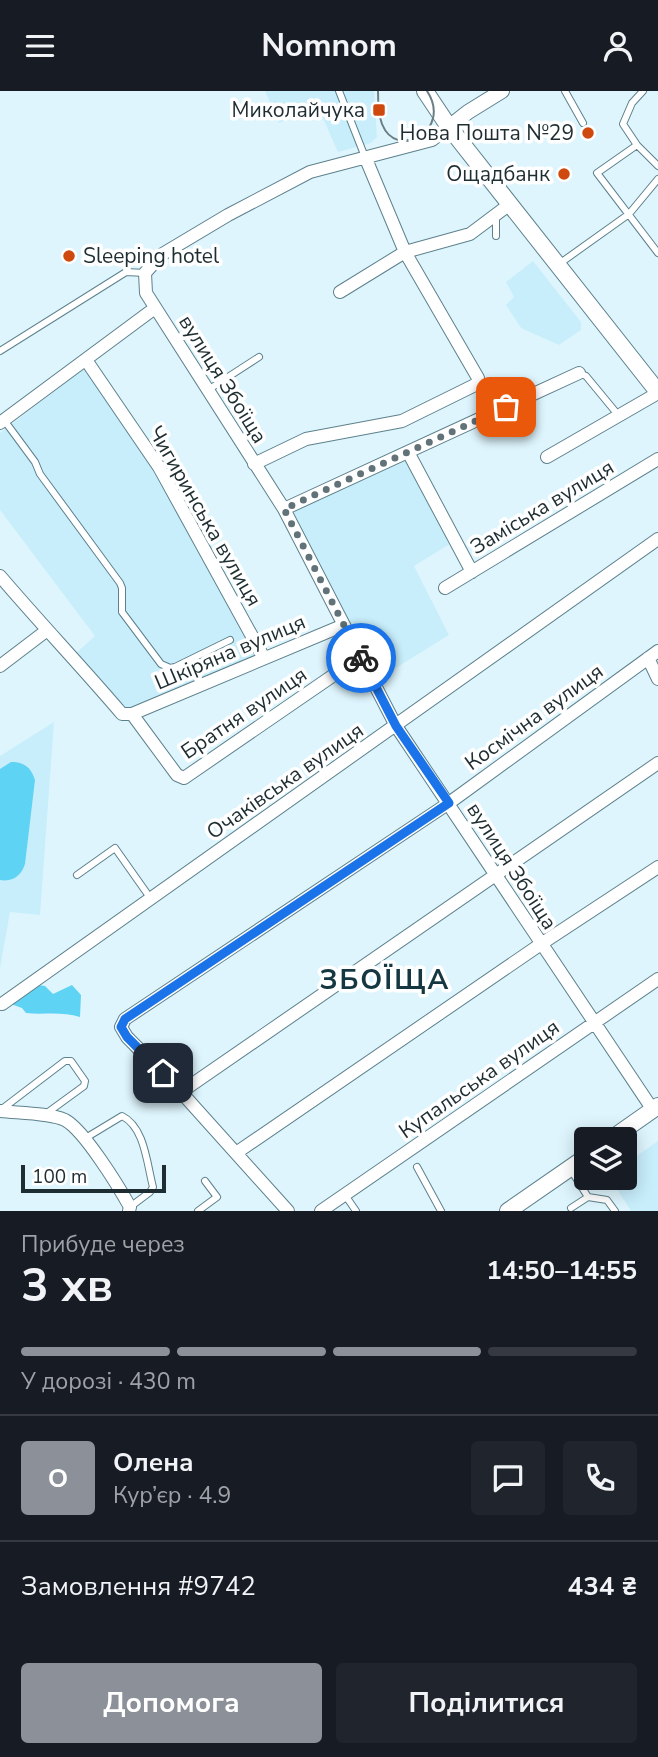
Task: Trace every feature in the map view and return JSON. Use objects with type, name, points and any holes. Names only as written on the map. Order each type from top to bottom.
[{"type":"main road","points":[[425,91],[503,208],[558,265],[658,392]]},
{"type":"main road","points":[[628,1127],[655,1108]]},
{"type":"main road","points":[[508,1211],[574,1165]]},
{"type":"street","points":[[145,273],[161,255],[172,248],[310,172],[432,140],[468,112],[502,91]]},
{"type":"street","points":[[254,464],[306,439],[402,421],[477,384],[478,378],[405,252],[366,159]]},
{"type":"street","points":[[340,292],[405,252],[470,234],[503,208]]},
{"type":"street","name":"вулиця Збоїща","points":[[145,273],[146,293],[284,509],[396,726],[594,1023],[655,1108]]},
{"type":"street","points":[[2,422],[155,308]]},
{"type":"street","name":"Чигиринська вулиця","points":[[86,360],[159,467],[264,658]]},
{"type":"street","points":[[284,509],[579,373]]},
{"type":"street","points":[[547,457],[658,392]]},
{"type":"street","points":[[408,452],[472,572]]},
{"type":"street","name":"Заміська вулиця","points":[[445,588],[658,459]]},
{"type":"street","name":"Очаківська вулиця","points":[[2,1004],[658,539]]},
{"type":"street","points":[[0,576],[122,714],[132,714]]},
{"type":"street","name":"Шкіряна вулиця","points":[[132,714],[344,625]]},
{"type":"street","points":[[0,666],[46,631]]},
{"type":"street","points":[[653,654],[658,679]]},
{"type":"street","name":"Космічна вулиця","points":[[181,1091],[127,1037],[121,1027],[125,1019],[449,803],[653,654]]},
{"type":"street","name":"Братня вулиця","points":[[132,714],[177,775],[184,778],[360,657]]},
{"type":"street","points":[[288,1211],[181,1091],[658,763]]},
{"type":"street","points":[[236,1153],[658,867]]},
{"type":"street","name":"Купальська вулиця","points":[[321,1211],[658,979]]},
{"type":"street","points":[[0,1111],[64,1120],[84,1139],[129,1209]]},
{"type":"lane","points":[[339,91],[366,159]]},
{"type":"lane","points":[[565,91],[583,123]]},
{"type":"lane","points":[[642,91],[632,103],[623,124],[658,166]]},
{"type":"lane","points":[[638,145],[597,173],[658,253]]},
{"type":"lane","points":[[558,265],[629,214],[658,179]]},
{"type":"lane","points":[[495,236],[503,208]]},
{"type":"lane","points":[[0,351],[126,272],[145,273]]},
{"type":"lane","points":[[208,390],[259,357]]},
{"type":"lane","points":[[579,373],[586,376],[619,416]]},
{"type":"lane","points":[[2,422],[35,462],[40,474],[120,583],[122,612],[161,664],[175,667],[230,640]]},
{"type":"lane","points":[[77,875],[115,849],[151,899]]},
{"type":"lane","points":[[0,1111],[65,1061],[71,1061],[85,1081],[84,1086],[43,1116]]},
{"type":"lane","points":[[84,1139],[122,1117],[126,1117],[139,1133],[153,1187],[129,1209]]},
{"type":"lane","points":[[416,1167],[441,1211]]},
{"type":"lane","points":[[569,1169],[588,1197]]},
{"type":"lane","points":[[198,1211],[217,1196],[205,1181]]},
{"type":"lane","points":[[345,1195],[356,1211]]},
{"type":"lane","points":[[571,1208],[588,1197],[607,1200],[615,1211]]},
{"type":"shaded area","points":[[265,91],[374,91],[377,137],[371,143],[338,152],[317,105],[279,123]]},
{"type":"shaded area","points":[[533,261],[581,322],[581,330],[559,345],[521,328],[506,305],[514,297],[506,282]]},
{"type":"shaded area","points":[[85,368],[167,490],[258,656],[127,711],[75,654],[95,636],[0,510],[0,433]]},
{"type":"shaded area","points":[[403,456],[450,544],[414,566],[449,635],[378,679],[289,509]]},
{"type":"shaded area","points":[[54,722],[40,915],[10,912],[0,968],[0,756]]},
{"type":"shaded area","points":[[11,762],[26,766],[35,780],[25,864],[16,877],[0,880],[0,769]]},
{"type":"shaded area","points":[[38,985],[45,986],[53,994],[72,985],[81,995],[80,1017],[26,1013],[22,1008],[11,1004]]},
{"type":"shaded area","points":[[658,1141],[658,1211],[631,1211],[618,1190],[637,1190],[637,1156]]},
{"type":"tram line","points":[[378,91],[379,112],[389,135],[410,141],[428,129],[433,118],[433,105],[427,91]]},
{"type":"way so far","points":[[361,658],[284,509],[506,407]]},
{"type":"place","name":"Миколайчука","points":[[379,110]]},
{"type":"place","name":"Нова Пошта №29","points":[[588,133]]},
{"type":"place","name":"Ощадбанк","points":[[564,174]]},
{"type":"place","name":"Sleeping hotel","points":[[69,256]]},
{"type":"district","name":"ЗБОЇЩА","points":[[385,979]]},
{"type":"route","points":[[163,1073],[127,1037],[121,1027],[125,1019],[449,803],[396,726],[361,658]]}]
